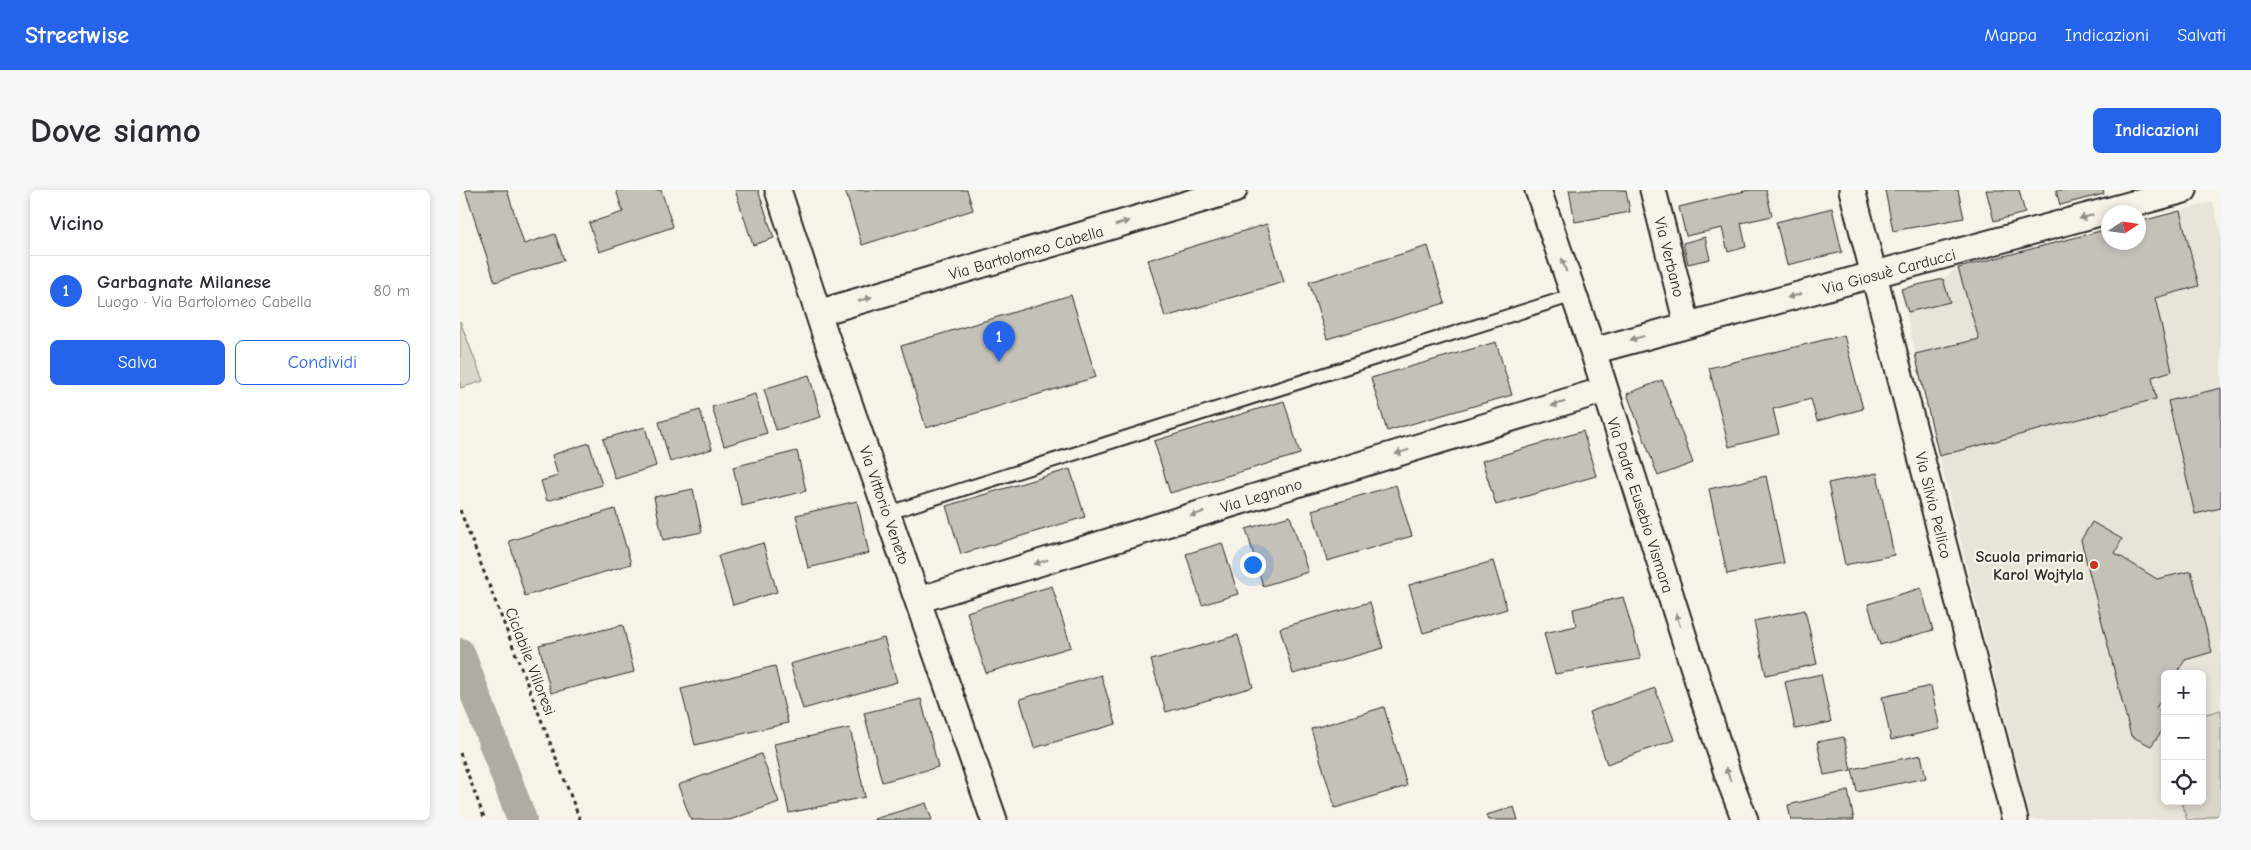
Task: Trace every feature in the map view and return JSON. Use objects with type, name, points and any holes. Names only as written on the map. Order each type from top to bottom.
[{"type":"street","name":"Via Vittorio Veneto","points":[[778,190],[818,313],[994,820]]},
{"type":"street","name":"Via Bartolomeo Cabella","points":[[818,313],[1234,190]]},
{"type":"street","name":"Via Padre Eusebio Vismara","points":[[1538,190],[1593,351],[1728,776],[1745,820]]},
{"type":"street","name":"Via Verbano","points":[[1653,190],[1687,324]]},
{"type":"street","name":"Via Silvio Pellico","points":[[1852,190],[2014,820]]},
{"type":"street","name":"Via Giosuè Carducci","points":[[1593,351],[2184,190]]},
{"type":"street","name":"Via Legnano","points":[[918,600],[1604,390]]},
{"type":"lane","points":[[888,513],[1574,295]]},
{"type":"path","name":"Ciclabile Villoresi","points":[[460,510],[580,820]]},
{"type":"path","points":[[460,753],[486,820]]},
{"type":"shaded area","name":"Scuola primaria Karol Wojtyla","points":[[2213,202],[2221,233],[2221,818],[2215,820],[2031,820],[1939,456],[1901,289],[1943,279],[1958,268],[2101,231],[2101,250],[2146,250],[2146,219]]},
{"type":"shaded area","points":[[460,321],[483,381],[460,388]]},
{"type":"shaded area","points":[[2221,710],[2221,814],[2200,820],[2187,820],[2182,805],[2206,805],[2206,714]]},
{"type":"building","points":[[465,190],[507,190],[524,244],[555,234],[564,260],[495,282]]},
{"type":"building","points":[[616,190],[661,190],[673,227],[599,252],[589,223],[623,212]]},
{"type":"building","points":[[735,190],[758,190],[774,238],[753,245]]},
{"type":"building","points":[[845,190],[967,190],[973,210],[862,245]]},
{"type":"building","points":[[1569,190],[1626,190],[1630,212],[1575,222]]},
{"type":"building","points":[[1749,190],[1766,190],[1772,216],[1741,223],[1746,247],[1728,252],[1722,228],[1686,236],[1679,207]]},
{"type":"building","points":[[1885,190],[1958,190],[1964,218],[1893,231]]},
{"type":"building","points":[[1986,190],[2019,190],[2025,213],[1994,221]]},
{"type":"building","points":[[2056,190],[2103,190],[2104,194],[2060,205]]},
{"type":"building","points":[[1832,208],[1842,252],[1787,265],[1776,222]]},
{"type":"building","points":[[2180,211],[2199,286],[2155,298],[2172,371],[2152,377],[2156,399],[1939,456],[1915,354],[1979,339],[1958,268],[2101,231],[2101,250],[2146,250],[2146,220]]},
{"type":"building","points":[[1267,224],[1284,282],[1165,317],[1148,260]]},
{"type":"building","points":[[1705,237],[1710,259],[1688,264],[1683,243]]},
{"type":"building","points":[[1428,246],[1445,303],[1327,339],[1309,282]]},
{"type":"building","points":[[1943,279],[1950,302],[1908,312],[1901,289]]},
{"type":"building","points":[[1071,295],[1096,377],[926,428],[901,346]]},
{"type":"building","points":[[1844,335],[1863,409],[1817,421],[1811,399],[1773,409],[1779,434],[1729,447],[1709,368]]},
{"type":"building","points":[[1496,342],[1512,395],[1387,431],[1371,378]]},
{"type":"building","points":[[809,375],[821,417],[776,430],[764,389]]},
{"type":"building","points":[[1662,380],[1693,463],[1658,476],[1627,394]]},
{"type":"building","points":[[2221,388],[2221,508],[2195,514],[2168,401]]},
{"type":"building","points":[[755,394],[767,433],[724,446],[712,407]]},
{"type":"building","points":[[1284,401],[1300,454],[1170,493],[1154,441]]},
{"type":"building","points":[[700,410],[712,449],[670,462],[659,422]]},
{"type":"building","points":[[645,427],[656,466],[615,479],[603,439]]},
{"type":"building","points":[[1583,431],[1596,476],[1496,505],[1482,461]]},
{"type":"building","points":[[589,443],[602,485],[547,501],[541,481],[558,476],[552,455]]},
{"type":"building","points":[[797,451],[806,491],[742,506],[733,467]]},
{"type":"building","points":[[1070,469],[1085,517],[961,554],[946,506]]},
{"type":"building","points":[[1877,473],[1894,555],[1845,565],[1828,483]]},
{"type":"building","points":[[1766,476],[1784,563],[1727,574],[1709,489]]},
{"type":"building","points":[[1396,485],[1412,536],[1327,561],[1312,510]]},
{"type":"building","points":[[693,489],[702,532],[663,540],[654,497]]},
{"type":"building","points":[[857,501],[869,553],[808,568],[796,515]]},
{"type":"building","points":[[615,509],[631,564],[525,596],[509,541]]},
{"type":"building","points":[[1290,516],[1308,572],[1263,586],[1246,529]]},
{"type":"building","points":[[2092,522],[2122,539],[2115,553],[2157,579],[2191,571],[2212,652],[2185,660],[2179,670],[2161,670],[2161,700],[2156,708],[2161,712],[2161,732],[2151,746],[2131,736],[2081,540]]},
{"type":"building","points":[[763,543],[777,592],[733,605],[718,556]]},
{"type":"building","points":[[1222,543],[1238,594],[1202,605],[1186,554]]},
{"type":"building","points":[[1493,561],[1507,609],[1423,633],[1409,585]]},
{"type":"building","points":[[1052,586],[1071,647],[986,673],[967,612]]},
{"type":"building","points":[[1921,588],[1933,630],[1880,645],[1868,604]]},
{"type":"building","points":[[1623,597],[1641,659],[1555,674],[1544,633],[1576,626],[1573,609]]},
{"type":"building","points":[[1370,602],[1383,648],[1293,674],[1280,628]]},
{"type":"building","points":[[1805,610],[1817,664],[1766,675],[1754,621]]},
{"type":"building","points":[[623,625],[634,672],[551,693],[539,645]]},
{"type":"building","points":[[1238,635],[1253,687],[1166,712],[1151,660]]},
{"type":"building","points":[[884,638],[897,682],[803,709],[790,664]]},
{"type":"building","points":[[775,666],[788,723],[695,745],[681,689]]},
{"type":"building","points":[[1821,674],[1831,722],[1795,729],[1785,682]]},
{"type":"building","points":[[1101,675],[1116,724],[1034,748],[1020,699]]},
{"type":"building","points":[[1931,686],[1940,729],[1891,740],[1882,697]]},
{"type":"building","points":[[1655,688],[1674,740],[1607,764],[1589,712]]},
{"type":"building","points":[[921,699],[938,767],[882,782],[864,713]]},
{"type":"building","points":[[1384,707],[1407,786],[1335,808],[1311,729]]},
{"type":"building","points":[[850,728],[865,797],[789,813],[774,744]]},
{"type":"building","points":[[1844,737],[1851,770],[1824,775],[1817,742]]},
{"type":"building","points":[[761,754],[779,802],[730,820],[691,820],[678,785]]},
{"type":"building","points":[[1921,755],[1926,778],[1857,792],[1852,769]]},
{"type":"building","points":[[1848,791],[1854,820],[1791,820],[1788,805]]},
{"type":"building","points":[[926,803],[932,820],[874,820],[874,819]]},
{"type":"building","points":[[1514,807],[1518,820],[1488,820],[1486,815]]},
{"type":"waterway","points":[[460,653],[522,820]]},
{"type":"place","name":"Garbagnate Milanese","points":[[999,362]]},
{"type":"place","name":"Scuola primaria Karol Wojtyla","points":[[2094,565]]}]
